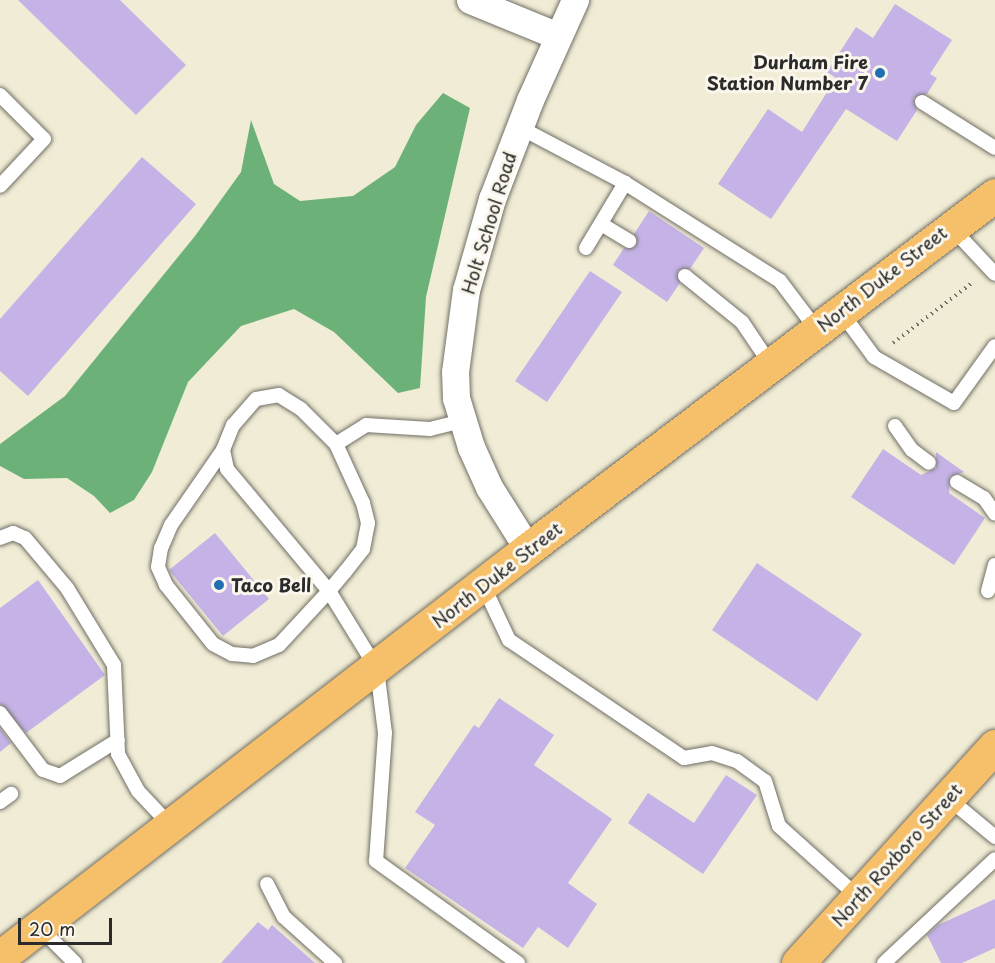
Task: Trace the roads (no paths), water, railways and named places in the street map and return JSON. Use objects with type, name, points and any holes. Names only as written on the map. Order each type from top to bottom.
[{"type":"main road","name":"North Duke Street","points":[[13,941],[171,826],[377,669],[528,549],[995,195]]},
{"type":"main road","name":"North Roxboro Street","points":[[798,963],[995,746]]},
{"type":"street","points":[[470,0],[558,36]]},
{"type":"street","name":"Holt School Road","points":[[528,549],[489,487],[463,421],[455,372],[466,290],[492,199],[519,127],[575,0]]},
{"type":"lane","points":[[0,95],[44,139],[0,186]]},
{"type":"lane","points":[[922,102],[995,148]]},
{"type":"lane","points":[[519,127],[625,183],[780,281],[874,357],[954,403],[995,346]]},
{"type":"lane","points":[[586,248],[625,183]]},
{"type":"lane","points":[[601,224],[629,241]]},
{"type":"lane","points":[[951,227],[993,271]]},
{"type":"lane","points":[[685,276],[742,322],[771,365]]},
{"type":"lane","points":[[279,395],[301,409],[336,444],[363,503],[368,523],[363,549],[329,591],[279,645],[254,656],[232,654],[213,644],[166,585],[158,567],[165,540],[223,450],[233,425],[256,399],[279,395]]},
{"type":"lane","points":[[336,444],[366,425],[430,429],[463,421]]},
{"type":"lane","points":[[894,426],[912,450],[928,463]]},
{"type":"lane","points":[[223,450],[227,469],[329,591],[377,669],[385,733],[376,861],[518,963]]},
{"type":"lane","points":[[957,482],[984,498],[995,514]]},
{"type":"lane","points":[[0,538],[13,533],[25,538],[67,588],[114,665],[118,754],[138,791],[171,826]]},
{"type":"lane","points":[[988,591],[995,565]]},
{"type":"lane","points":[[483,585],[509,640],[684,758],[712,753],[737,761],[765,781],[779,826],[858,897]]},
{"type":"lane","points":[[0,713],[35,762],[43,770],[60,776],[118,740]]},
{"type":"lane","points":[[948,798],[995,837]]},
{"type":"lane","points":[[884,963],[995,859]]},
{"type":"lane","points":[[267,884],[284,917],[335,963]]},
{"type":"lane","points":[[13,941],[75,963]]},
{"type":"place","name":"Durham Fire Station Number 7","points":[[880,73]]},
{"type":"place","name":"Taco Bell","points":[[219,585]]}]
